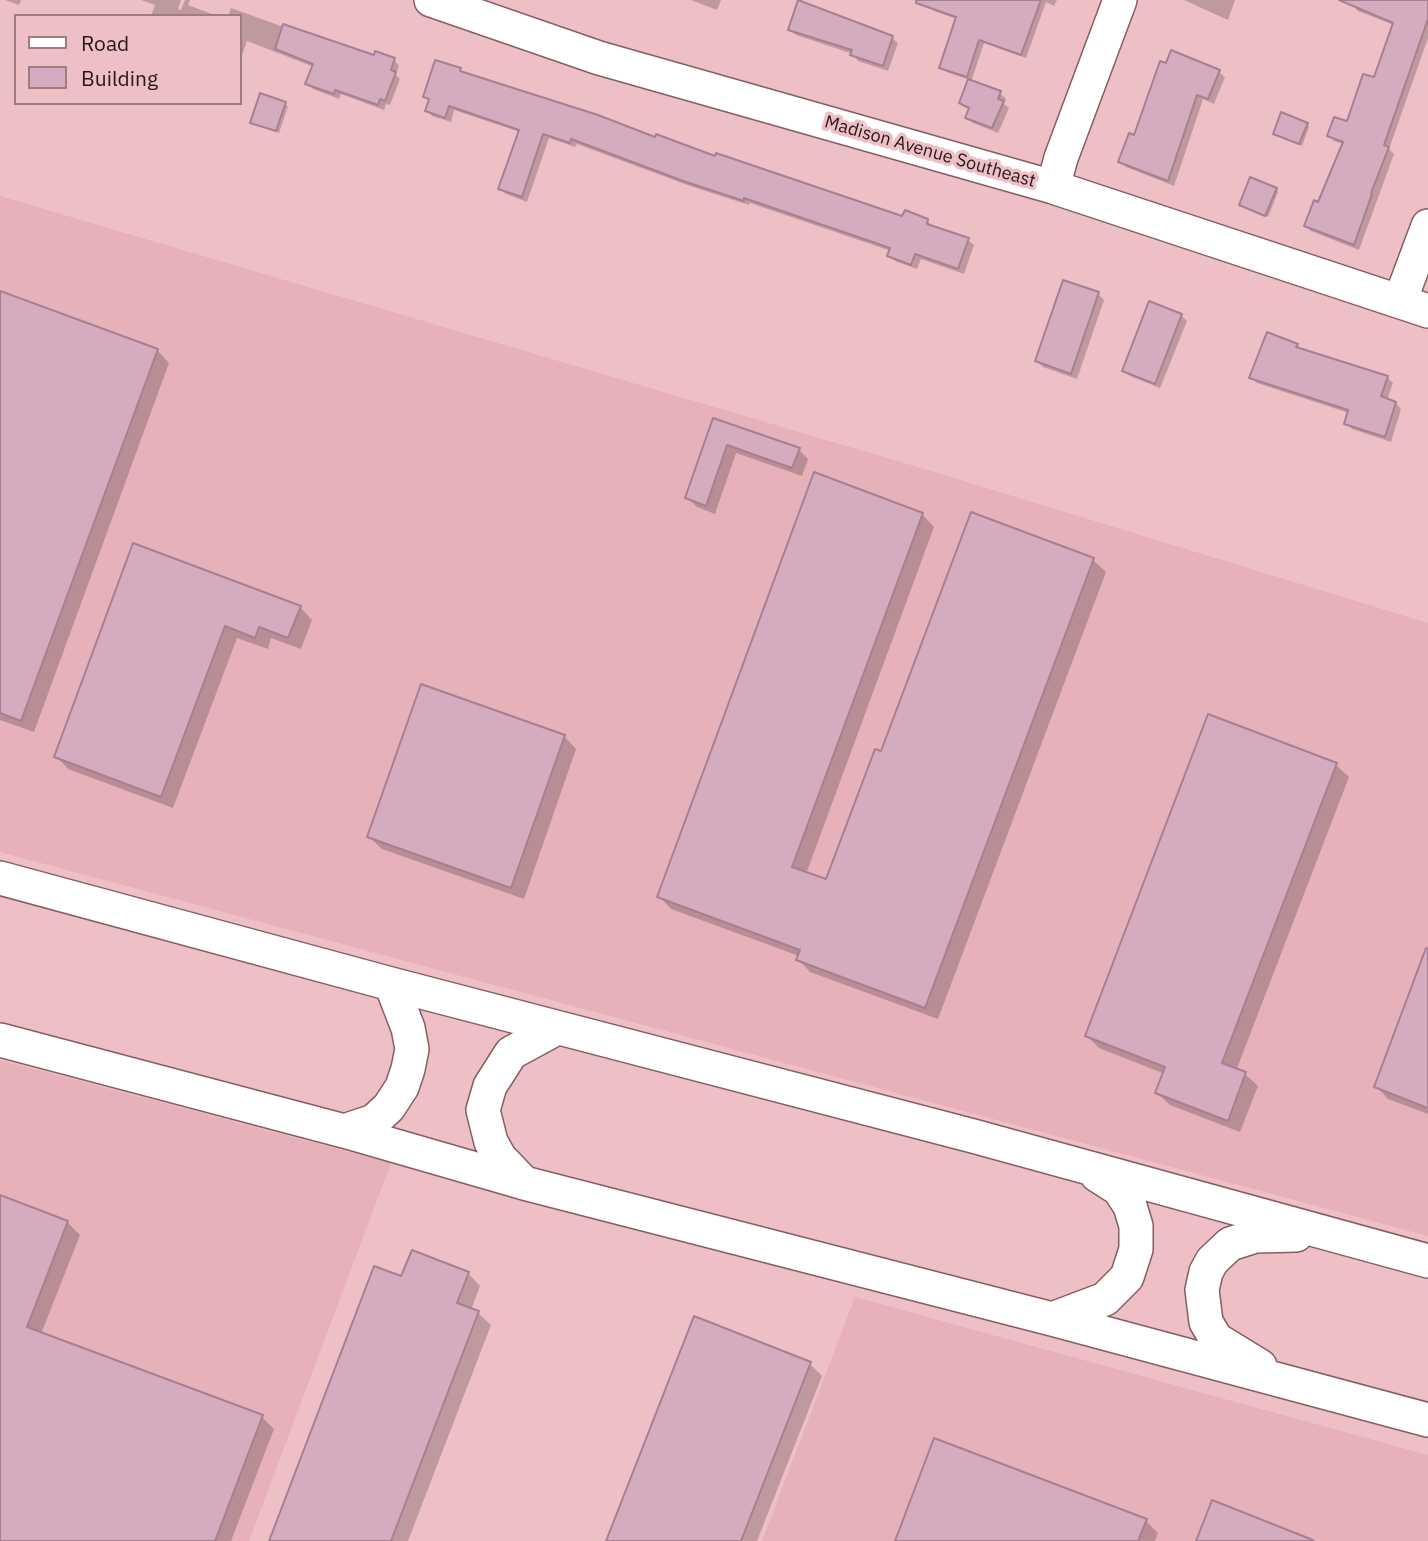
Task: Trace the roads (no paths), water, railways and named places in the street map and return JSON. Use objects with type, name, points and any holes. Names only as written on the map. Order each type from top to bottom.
[{"type":"street","name":"Madison Avenue Southeast","points":[[431,0],[599,58],[1053,187],[1414,306]]},
{"type":"street","points":[[1053,187],[1061,158],[1120,0]]},
{"type":"street","points":[[1414,306],[1428,226]]},
{"type":"street","points":[[0,878],[1428,1261]]},
{"type":"street","points":[[344,1131],[374,1121],[389,1107],[402,1087],[408,1069],[412,1049],[408,1028],[391,984]]},
{"type":"street","points":[[524,1182],[500,1158],[491,1142],[483,1110],[490,1086],[510,1052],[557,1028]]},
{"type":"street","points":[[0,1040],[344,1131],[524,1182],[1428,1420]]},
{"type":"street","points":[[1052,1319],[1105,1299],[1127,1277],[1136,1249],[1136,1226],[1130,1206],[1119,1189],[1087,1168]]},
{"type":"street","points":[[1290,1385],[1216,1339],[1206,1322],[1202,1290],[1206,1272],[1212,1261],[1230,1244],[1255,1236],[1327,1234]]}]
